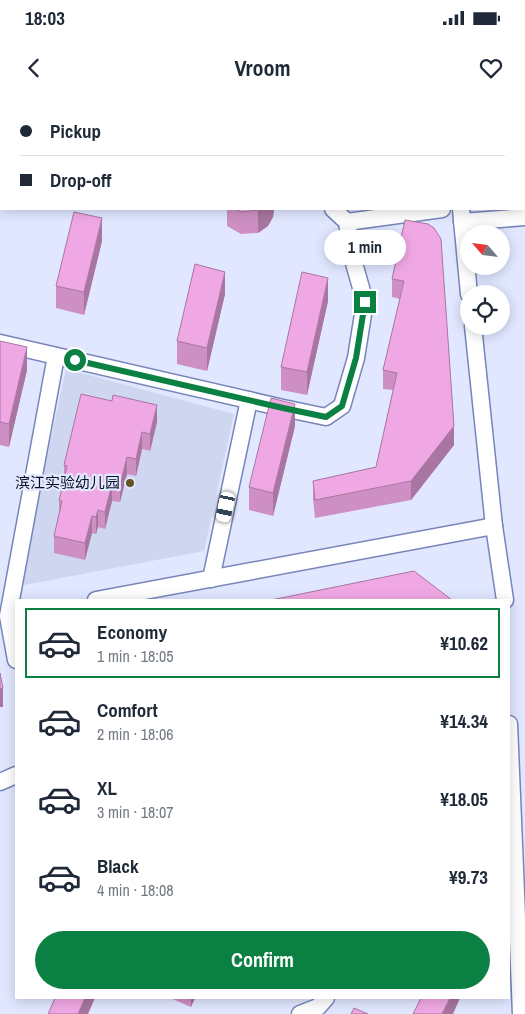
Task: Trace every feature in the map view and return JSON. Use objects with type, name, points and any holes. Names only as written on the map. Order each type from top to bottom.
[{"type":"street","points":[[0,343],[326,417],[342,406],[356,358],[365,302],[352,256],[347,222],[334,210]]},
{"type":"street","points":[[347,222],[435,210]]},
{"type":"street","points":[[469,285],[461,215],[525,217]]},
{"type":"street","points":[[474,335],[494,526],[505,599]]},
{"type":"street","points":[[15,654],[8,616],[56,356]]},
{"type":"street","points":[[211,578],[249,400]]},
{"type":"street","points":[[101,599],[494,526]]},
{"type":"street","points":[[510,748],[521,1014]]},
{"type":"street","points":[[0,782],[15,775]]},
{"type":"street","points":[[300,1014],[318,1006],[325,999]]},
{"type":"shaded area","name":"滨江实验幼儿园","points":[[66,369],[234,414],[204,551],[19,586]]},
{"type":"building","points":[[238,210],[258,210],[241,212]]},
{"type":"building","points":[[74,212],[102,218],[84,292],[56,286]]},
{"type":"building","points":[[405,220],[428,224],[434,228],[441,239],[454,426],[411,481],[315,500],[313,481],[376,467],[397,373],[383,370],[404,281],[392,279]]},
{"type":"building","points":[[195,264],[225,272],[207,348],[177,341]]},
{"type":"building","points":[[302,272],[328,278],[307,372],[281,367]]},
{"type":"building","points":[[0,341],[27,347],[9,424],[0,422]]},
{"type":"building","points":[[81,394],[112,401],[113,395],[157,405],[150,434],[142,432],[136,459],[127,457],[120,485],[112,484],[105,512],[98,510],[96,517],[92,516],[85,543],[54,536],[67,466],[64,465]]},
{"type":"building","points":[[271,398],[295,404],[273,493],[249,487]]},
{"type":"building","points":[[414,571],[451,599],[276,599]]},
{"type":"building","points":[[0,673],[3,688],[0,689]]},
{"type":"building","points":[[55,999],[85,999],[78,1014],[48,1014]]},
{"type":"building","points":[[420,999],[450,999],[442,1014],[413,1014]]},
{"type":"building","points":[[354,1008],[368,1014],[351,1014]]},
{"type":"place","name":"滨江实验幼儿园","points":[[130,483]]},
{"type":"route","points":[[75,360],[326,417],[342,406],[356,358],[365,302]]}]
